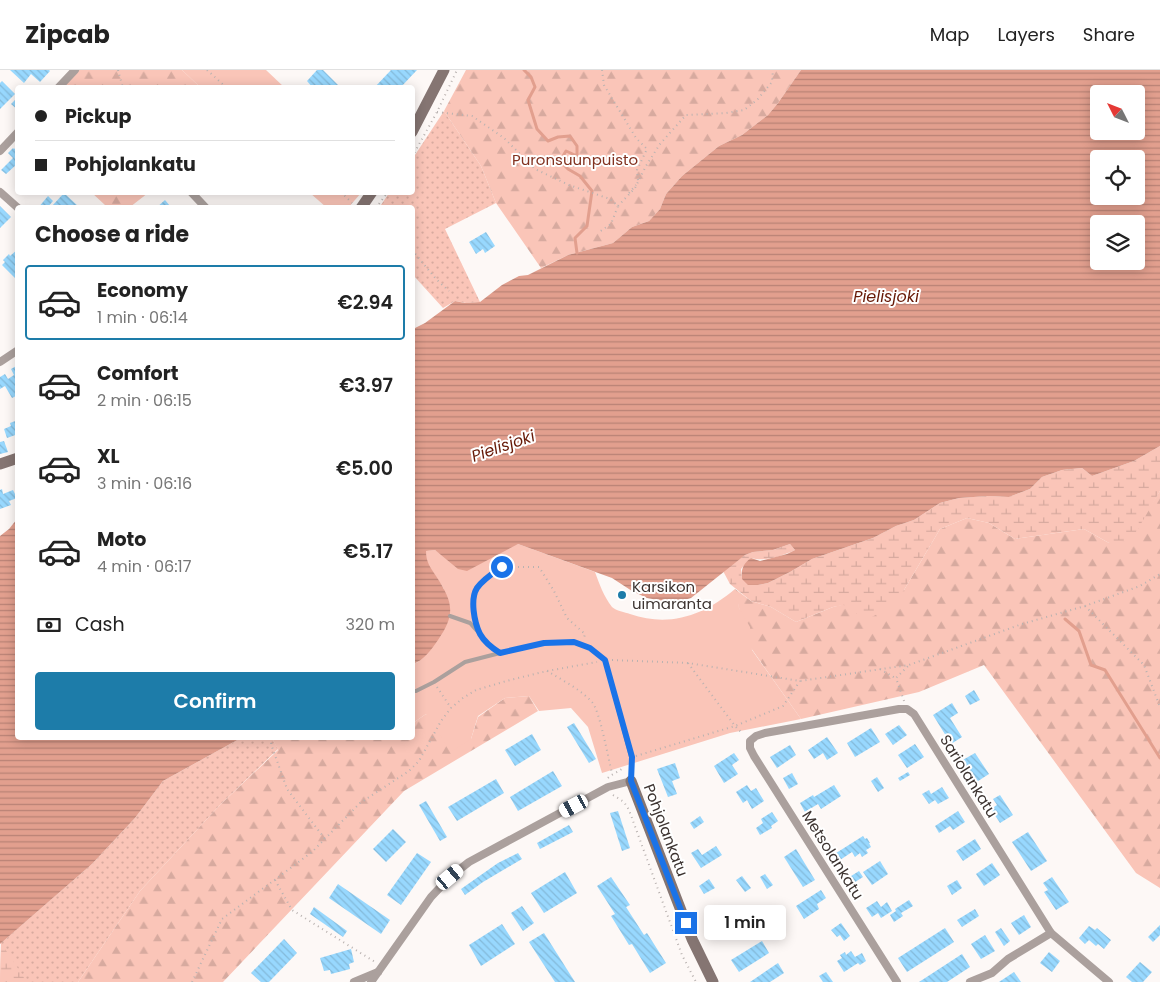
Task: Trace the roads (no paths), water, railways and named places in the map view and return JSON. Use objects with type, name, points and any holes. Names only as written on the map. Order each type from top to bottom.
[{"type":"street","points":[[61,85],[75,70]]},
{"type":"street","points":[[415,127],[444,70]]},
{"type":"street","points":[[0,151],[15,135]]},
{"type":"street","points":[[0,192],[15,205]]},
{"type":"street","points":[[195,195],[203,205]]},
{"type":"street","points":[[0,362],[15,352]]},
{"type":"street","points":[[0,464],[15,459]]},
{"type":"street","name":"Metsolankatu","points":[[897,982],[754,756],[750,748],[750,741],[765,732],[899,708],[907,709]]},
{"type":"street","name":"Sariolankatu","points":[[907,709],[914,714],[1051,933],[1109,982]]},
{"type":"street","points":[[371,982],[431,897],[450,877],[469,862],[608,787],[631,781]]},
{"type":"street","name":"Pohjolankatu","points":[[631,781],[692,939],[713,982]]},
{"type":"street","points":[[970,982],[992,972],[1008,959],[1051,933]]},
{"type":"street","points":[[354,982],[380,969]]},
{"type":"lane","points":[[480,633],[473,604],[476,589],[487,577],[502,567]]},
{"type":"lane","points":[[450,616],[470,623],[489,646],[500,653]]},
{"type":"lane","name":"Pohjolankatu","points":[[500,653],[544,643],[574,642],[590,648],[605,660],[632,757],[631,781]]},
{"type":"lane","points":[[415,691],[434,682],[465,662],[500,653]]},
{"type":"water","name":"Pielisjoki","points":[[801,70],[1160,70],[1160,446],[1134,461],[1092,476],[1082,468],[1062,470],[1042,477],[1030,489],[1009,497],[959,498],[940,503],[914,520],[896,526],[873,538],[812,559],[768,583],[748,585],[742,579],[742,570],[746,562],[751,558],[760,561],[795,550],[790,544],[773,550],[753,552],[745,555],[691,598],[674,603],[647,598],[612,578],[518,544],[467,571],[458,569],[435,550],[426,551],[429,564],[449,601],[450,615],[444,631],[433,647],[415,663],[415,328],[455,301],[465,303],[480,302],[502,285],[519,276],[528,275],[568,255],[613,243],[632,227],[649,221],[660,209],[666,194],[682,176],[719,146],[742,135],[768,115]]},
{"type":"water","points":[[15,522],[15,740],[237,740],[163,781],[135,818],[92,864],[0,944],[0,536]]},
{"type":"waterway","points":[[524,70],[531,77],[535,87],[528,100],[537,129],[548,141],[558,137],[570,136],[577,146],[577,156],[566,151],[560,161],[568,169],[580,176],[592,191],[587,226],[575,238],[577,253]]},
{"type":"waterway","points":[[1065,619],[1079,631],[1091,665],[1105,670],[1160,758]]},
{"type":"place","name":"Karsikon uimaranta","points":[[622,595]]},
{"type":"park label","name":"Puronsuunpuisto","points":[[575,159]]}]
